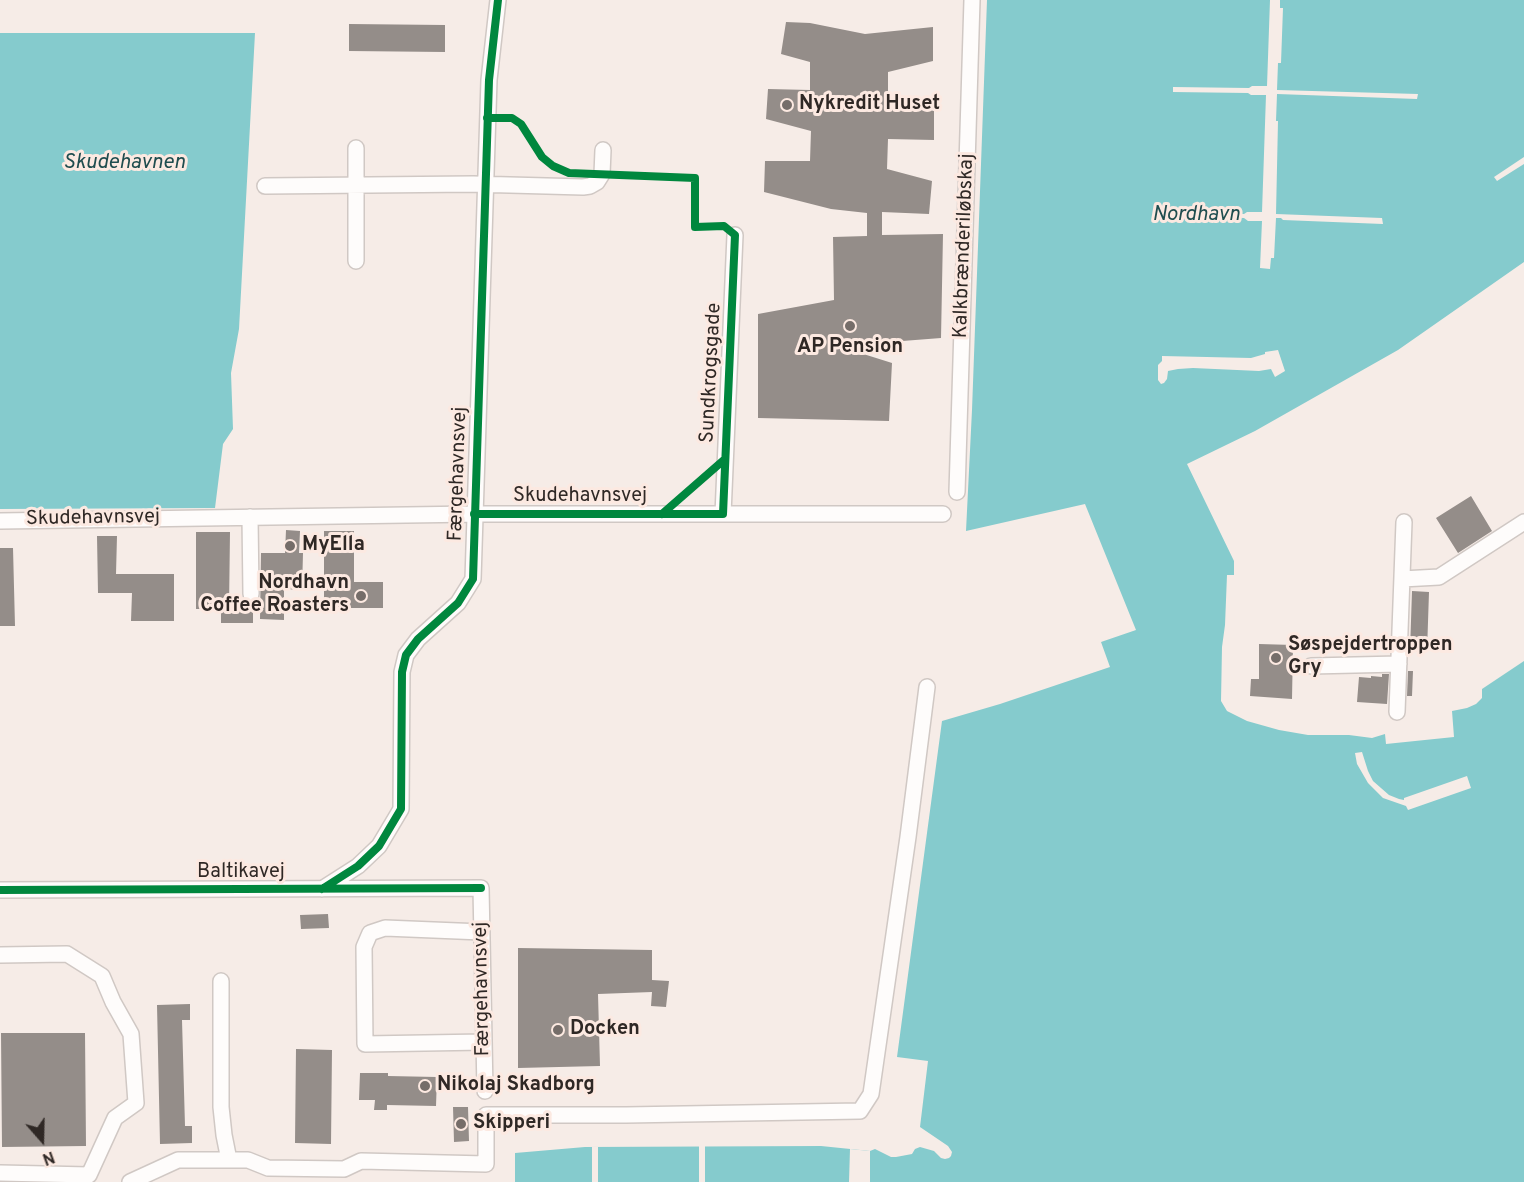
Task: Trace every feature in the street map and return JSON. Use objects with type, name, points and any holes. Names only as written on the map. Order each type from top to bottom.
[{"type":"street","name":"Færgehavnsvej","points":[[322,889],[358,866],[379,846],[401,809],[402,672],[406,655],[418,639],[458,603],[473,579],[489,80],[498,0]]},
{"type":"street","name":"Kalkbrænderiløbskaj","points":[[957,492],[972,0]]},
{"type":"street","points":[[356,148],[356,261]]},
{"type":"street","points":[[265,186],[583,187],[597,182],[602,174],[603,150]]},
{"type":"street","name":"Sundkrogsgade","points":[[723,514],[735,235]]},
{"type":"street","name":"Skudehavnsvej","points":[[0,521],[474,514],[943,514]]},
{"type":"street","points":[[250,517],[251,594]]},
{"type":"street","points":[[1397,712],[1404,522]]},
{"type":"street","points":[[1402,579],[1439,577],[1524,522]]},
{"type":"street","points":[[1311,666],[1399,664]]},
{"type":"street","points":[[130,1182],[178,1160],[248,1160],[268,1168],[344,1169],[361,1161],[486,1164],[486,1115],[615,1116],[860,1111],[871,1094],[927,687]]},
{"type":"street","name":"Færgehavnsvej","points":[[481,888],[485,1091]]},
{"type":"street","name":"Baltikavej","points":[[0,890],[481,888]]},
{"type":"street","points":[[482,932],[385,928],[370,933],[364,947],[365,1022],[366,1044],[484,1042]]},
{"type":"street","points":[[0,955],[67,954],[102,975],[113,1002],[131,1034],[136,1103],[115,1118],[89,1175],[0,1173]]},
{"type":"street","points":[[221,981],[221,1107],[229,1160]]},
{"type":"water","name":"Nordhavn","points":[[987,0],[1524,0],[1524,262],[1398,350],[1255,431],[1187,464],[1234,561],[1234,575],[1227,575],[1222,647],[1221,701],[1227,711],[1247,721],[1308,735],[1349,735],[1372,738],[1385,734],[1386,744],[1454,737],[1452,711],[1476,704],[1482,698],[1482,689],[1524,661],[1524,1182],[515,1182],[515,1153],[585,1147],[821,1146],[870,1151],[875,1149],[896,1157],[912,1154],[920,1147],[934,1151],[941,1158],[951,1156],[952,1152],[948,1146],[920,1127],[928,1061],[897,1057],[942,721],[1110,667],[1101,642],[1136,630],[1085,504],[966,531]]},
{"type":"water","name":"Skudehavnen","points":[[0,33],[255,33],[239,329],[231,373],[233,429],[223,444],[215,508],[0,509]]},
{"type":"pier","points":[[1270,0],[1280,0],[1280,8],[1283,8],[1281,63],[1278,63],[1277,90],[1418,94],[1417,99],[1277,94],[1276,214],[1382,218],[1383,224],[1276,218],[1274,258],[1271,258],[1270,269],[1260,268],[1262,221],[1248,221],[1244,218],[1168,216],[1170,211],[1244,214],[1262,212],[1266,95],[1173,92],[1173,87],[1249,88],[1267,86]]},
{"type":"pier","points":[[1524,157],[1524,164],[1497,181],[1494,177]]},
{"type":"pier","points":[[1278,350],[1285,371],[1275,377],[1271,369],[1259,371],[1193,368],[1168,371],[1164,383],[1161,384],[1158,380],[1158,365],[1162,361],[1162,356],[1251,358]]},
{"type":"pier","points":[[1362,752],[1373,781],[1389,795],[1399,799],[1404,800],[1404,798],[1467,776],[1471,788],[1408,810],[1406,806],[1383,798],[1368,783],[1357,764],[1355,753]]},
{"type":"pier","points":[[699,1146],[705,1146],[705,1182],[699,1182]]},
{"type":"pier","points":[[592,1147],[598,1147],[598,1182],[592,1182]]},
{"type":"pier","points":[[850,1149],[870,1151],[870,1182],[849,1182]]},
{"type":"building","points":[[786,22],[810,23],[865,34],[933,27],[933,61],[888,72],[888,99],[934,111],[934,140],[888,139],[887,169],[932,181],[929,214],[882,212],[882,235],[943,234],[941,338],[838,346],[892,363],[889,421],[758,418],[758,314],[834,300],[833,237],[867,236],[867,213],[831,209],[764,192],[765,161],[810,161],[811,131],[766,119],[768,89],[810,90],[810,62],[781,54]]},
{"type":"building","points":[[349,24],[445,25],[445,52],[349,51]]},
{"type":"building","points":[[1471,496],[1492,531],[1458,553],[1436,518]]},
{"type":"building","points":[[286,530],[300,531],[299,553],[303,553],[302,590],[284,589],[284,620],[260,619],[261,553],[285,553]]},
{"type":"building","points":[[324,531],[354,531],[354,582],[383,582],[383,608],[324,608]]},
{"type":"building","points":[[196,532],[230,532],[229,609],[253,609],[253,623],[221,623],[221,609],[196,609]]},
{"type":"building","points":[[97,536],[117,536],[116,574],[174,574],[174,621],[131,621],[132,593],[98,593]]},
{"type":"building","points":[[0,548],[13,548],[15,626],[0,626]]},
{"type":"building","points":[[1412,591],[1429,592],[1427,652],[1410,651]]},
{"type":"building","points":[[1259,644],[1293,645],[1292,699],[1250,696],[1251,679],[1259,679]]},
{"type":"building","points":[[1408,671],[1413,671],[1412,696],[1407,696]]},
{"type":"building","points":[[1382,674],[1389,674],[1387,704],[1357,702],[1359,677],[1382,677]]},
{"type":"building","points":[[328,914],[329,928],[301,929],[300,915]]},
{"type":"building","name":"Docken","points":[[518,948],[652,950],[652,980],[669,981],[666,1007],[651,1006],[652,992],[598,994],[600,1066],[518,1068]]},
{"type":"building","points":[[190,1004],[190,1020],[182,1020],[185,1126],[192,1126],[192,1143],[160,1144],[157,1005]]},
{"type":"building","points":[[1,1033],[85,1033],[86,1146],[2,1147]]},
{"type":"building","points":[[296,1049],[332,1050],[331,1144],[295,1143]]},
{"type":"building","points":[[360,1073],[437,1077],[436,1106],[387,1105],[387,1110],[374,1110],[375,1100],[359,1100]]},
{"type":"building","name":"Skipperi","points":[[453,1107],[468,1107],[469,1141],[454,1142]]},
{"type":"cycle path","points":[[322,889],[358,866],[379,846],[401,809],[402,672],[406,655],[418,639],[458,603],[473,579],[489,80],[498,0]]},
{"type":"cycle path","points":[[474,514],[723,514],[735,235],[724,226],[695,227],[695,178],[569,173],[553,166],[542,157],[521,124],[512,118],[487,118]]},
{"type":"cycle path","points":[[662,514],[725,459]]},
{"type":"cycle path","points":[[0,890],[481,888]]},
{"type":"place","name":"Nykredit Huset","points":[[787,105]]},
{"type":"place","name":"AP Pension","points":[[850,326]]},
{"type":"place","name":"MyElla","points":[[290,546]]},
{"type":"place","name":"Nordhavn Coffee Roasters","points":[[361,596]]},
{"type":"place","name":"Søspejdertroppen Gry","points":[[1276,658]]},
{"type":"place","name":"Docken","points":[[558,1030]]},
{"type":"place","name":"Nikolaj Skadborg","points":[[425,1086]]},
{"type":"place","name":"Skipperi","points":[[461,1124]]}]
